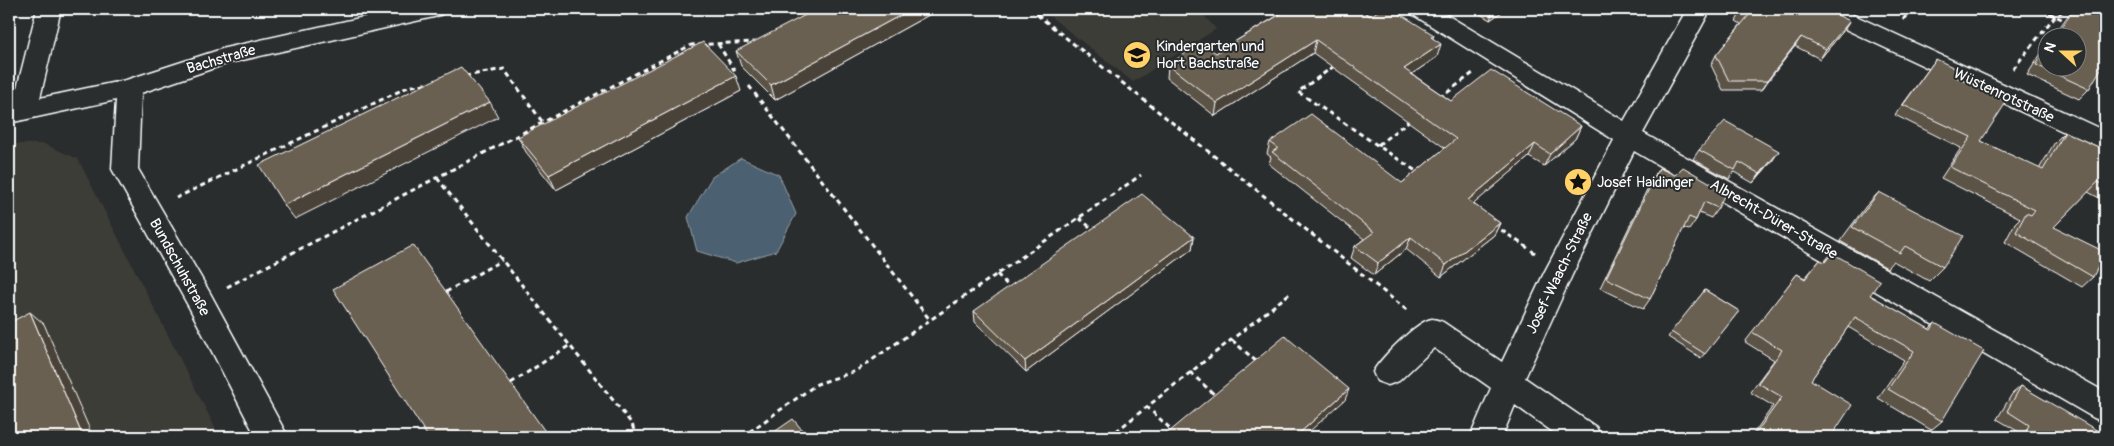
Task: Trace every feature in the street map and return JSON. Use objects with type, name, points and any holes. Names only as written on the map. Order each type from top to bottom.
[{"type":"street","points":[[16,112],[49,9]]},
{"type":"street","name":"Bachstraße","points":[[16,112],[129,88],[225,56],[434,9]]},
{"type":"street","name":"Albrecht-Dürer-Straße","points":[[1420,9],[1628,136],[2105,408]]},
{"type":"street","name":"Josef-Waach-Straße","points":[[1486,437],[1507,383],[1559,270],[1628,136],[1699,9]]},
{"type":"street","name":"Wüstenrotstraße","points":[[1822,9],[2105,142]]},
{"type":"street","name":"Bundschuhstraße","points":[[129,88],[125,169],[200,301],[272,437]]},
{"type":"street","points":[[1388,372],[1433,331],[1585,437]]},
{"type":"path","points":[[1030,9],[1433,331]]},
{"type":"path","points":[[2041,9],[2073,25]]},
{"type":"path","points":[[1995,91],[2055,16],[2066,9]]},
{"type":"path","points":[[200,301],[691,45],[756,42],[761,47]]},
{"type":"path","points":[[718,44],[736,73]]},
{"type":"path","points":[[1433,103],[1496,56]]},
{"type":"path","points":[[1338,64],[1298,92],[1425,177]]},
{"type":"path","points":[[456,78],[504,69],[548,130]]},
{"type":"path","points":[[149,211],[408,88],[437,82]]},
{"type":"path","points":[[749,86],[930,320]]},
{"type":"path","points":[[408,88],[413,94]]},
{"type":"path","points":[[1378,145],[1417,115]]},
{"type":"path","points":[[306,136],[312,143]]},
{"type":"path","points":[[744,437],[817,384],[856,371],[1141,175]]},
{"type":"path","points":[[437,178],[632,424],[636,437]]},
{"type":"path","points":[[1079,218],[1099,235]]},
{"type":"path","points":[[1488,221],[1559,270]]},
{"type":"path","points":[[446,292],[502,260]]},
{"type":"path","points":[[997,274],[1016,294]]},
{"type":"path","points":[[1108,437],[1289,294]]},
{"type":"path","points":[[1232,340],[1260,365]]},
{"type":"path","points":[[511,383],[570,345]]},
{"type":"path","points":[[1190,372],[1219,399]]},
{"type":"path","points":[[1146,406],[1177,435]]},
{"type":"shaded area","name":"Kindergarten und Hort Bachstraße","points":[[1041,9],[1198,9],[1216,29],[1133,82]]},
{"type":"shaded area","points":[[9,144],[44,144],[78,159],[220,437],[9,437]]},
{"type":"water","points":[[741,158],[779,175],[796,214],[776,251],[736,263],[697,251],[688,217],[712,177]]},
{"type":"building","points":[[817,9],[912,9],[771,85],[736,51]]},
{"type":"building","points":[[1289,9],[1360,9],[1370,16],[1381,9],[1392,9],[1434,35],[1431,37],[1441,44],[1404,69],[1451,101],[1491,70],[1581,126],[1550,154],[1535,144],[1468,200],[1500,223],[1446,265],[1411,237],[1378,263],[1355,246],[1374,232],[1272,152],[1278,148],[1270,142],[1311,114],[1402,183],[1456,139],[1316,40],[1217,103],[1168,65],[1201,43],[1216,53]]},
{"type":"building","points":[[1744,9],[1824,9],[1850,21],[1826,49],[1801,37],[1767,81],[1729,81],[1716,55],[1749,15],[1741,12]]},
{"type":"building","points":[[2074,9],[2105,9],[2105,62],[2089,89],[2065,78],[2086,78],[2086,28],[2062,28]]},
{"type":"building","points":[[703,42],[736,76],[549,175],[518,137]]},
{"type":"building","points":[[1936,59],[1961,71],[1956,77],[2007,101],[1981,141],[2043,170],[2065,132],[2105,150],[2105,185],[2098,182],[2054,227],[2105,252],[2093,277],[2016,232],[2026,213],[2031,215],[2035,210],[1950,167],[1971,137],[1903,105]]},
{"type":"building","points":[[461,67],[490,102],[284,205],[259,165]]},
{"type":"building","points":[[1725,121],[1779,151],[1760,174],[1739,162],[1735,170],[1699,150]]},
{"type":"building","points":[[1683,167],[1726,192],[1718,208],[1704,202],[1696,220],[1689,217],[1650,299],[1606,278],[1659,168],[1675,175]]},
{"type":"building","points":[[1879,192],[1963,236],[1943,267],[1905,246],[1900,253],[1852,227]]},
{"type":"building","points":[[1142,194],[1194,237],[1025,361],[974,311]]},
{"type":"building","points":[[413,245],[549,437],[428,437],[333,289]]},
{"type":"building","points":[[1832,253],[1880,281],[1870,295],[1931,330],[1935,323],[1984,351],[1942,421],[1888,389],[1914,351],[1855,317],[1811,380],[1852,405],[1831,437],[1753,437],[1782,397],[1758,383],[1782,350],[1752,332],[1797,274],[1805,279],[1820,260],[1825,262]]},
{"type":"building","points":[[1705,290],[1739,311],[1705,354],[1671,332]]},
{"type":"building","points":[[30,312],[83,437],[9,437],[9,323]]},
{"type":"building","points":[[1285,336],[1349,389],[1295,437],[1163,437]]},
{"type":"building","points":[[2021,386],[2105,435],[2105,437],[2028,437],[2024,435],[2029,425],[2007,411]]},
{"type":"building","points":[[793,419],[808,437],[767,437]]},
{"type":"place","name":"Kindergarten und Hort Bachstraße","points":[[1137,55]]},
{"type":"place","name":"Josef Haidinger","points":[[1578,182]]}]
